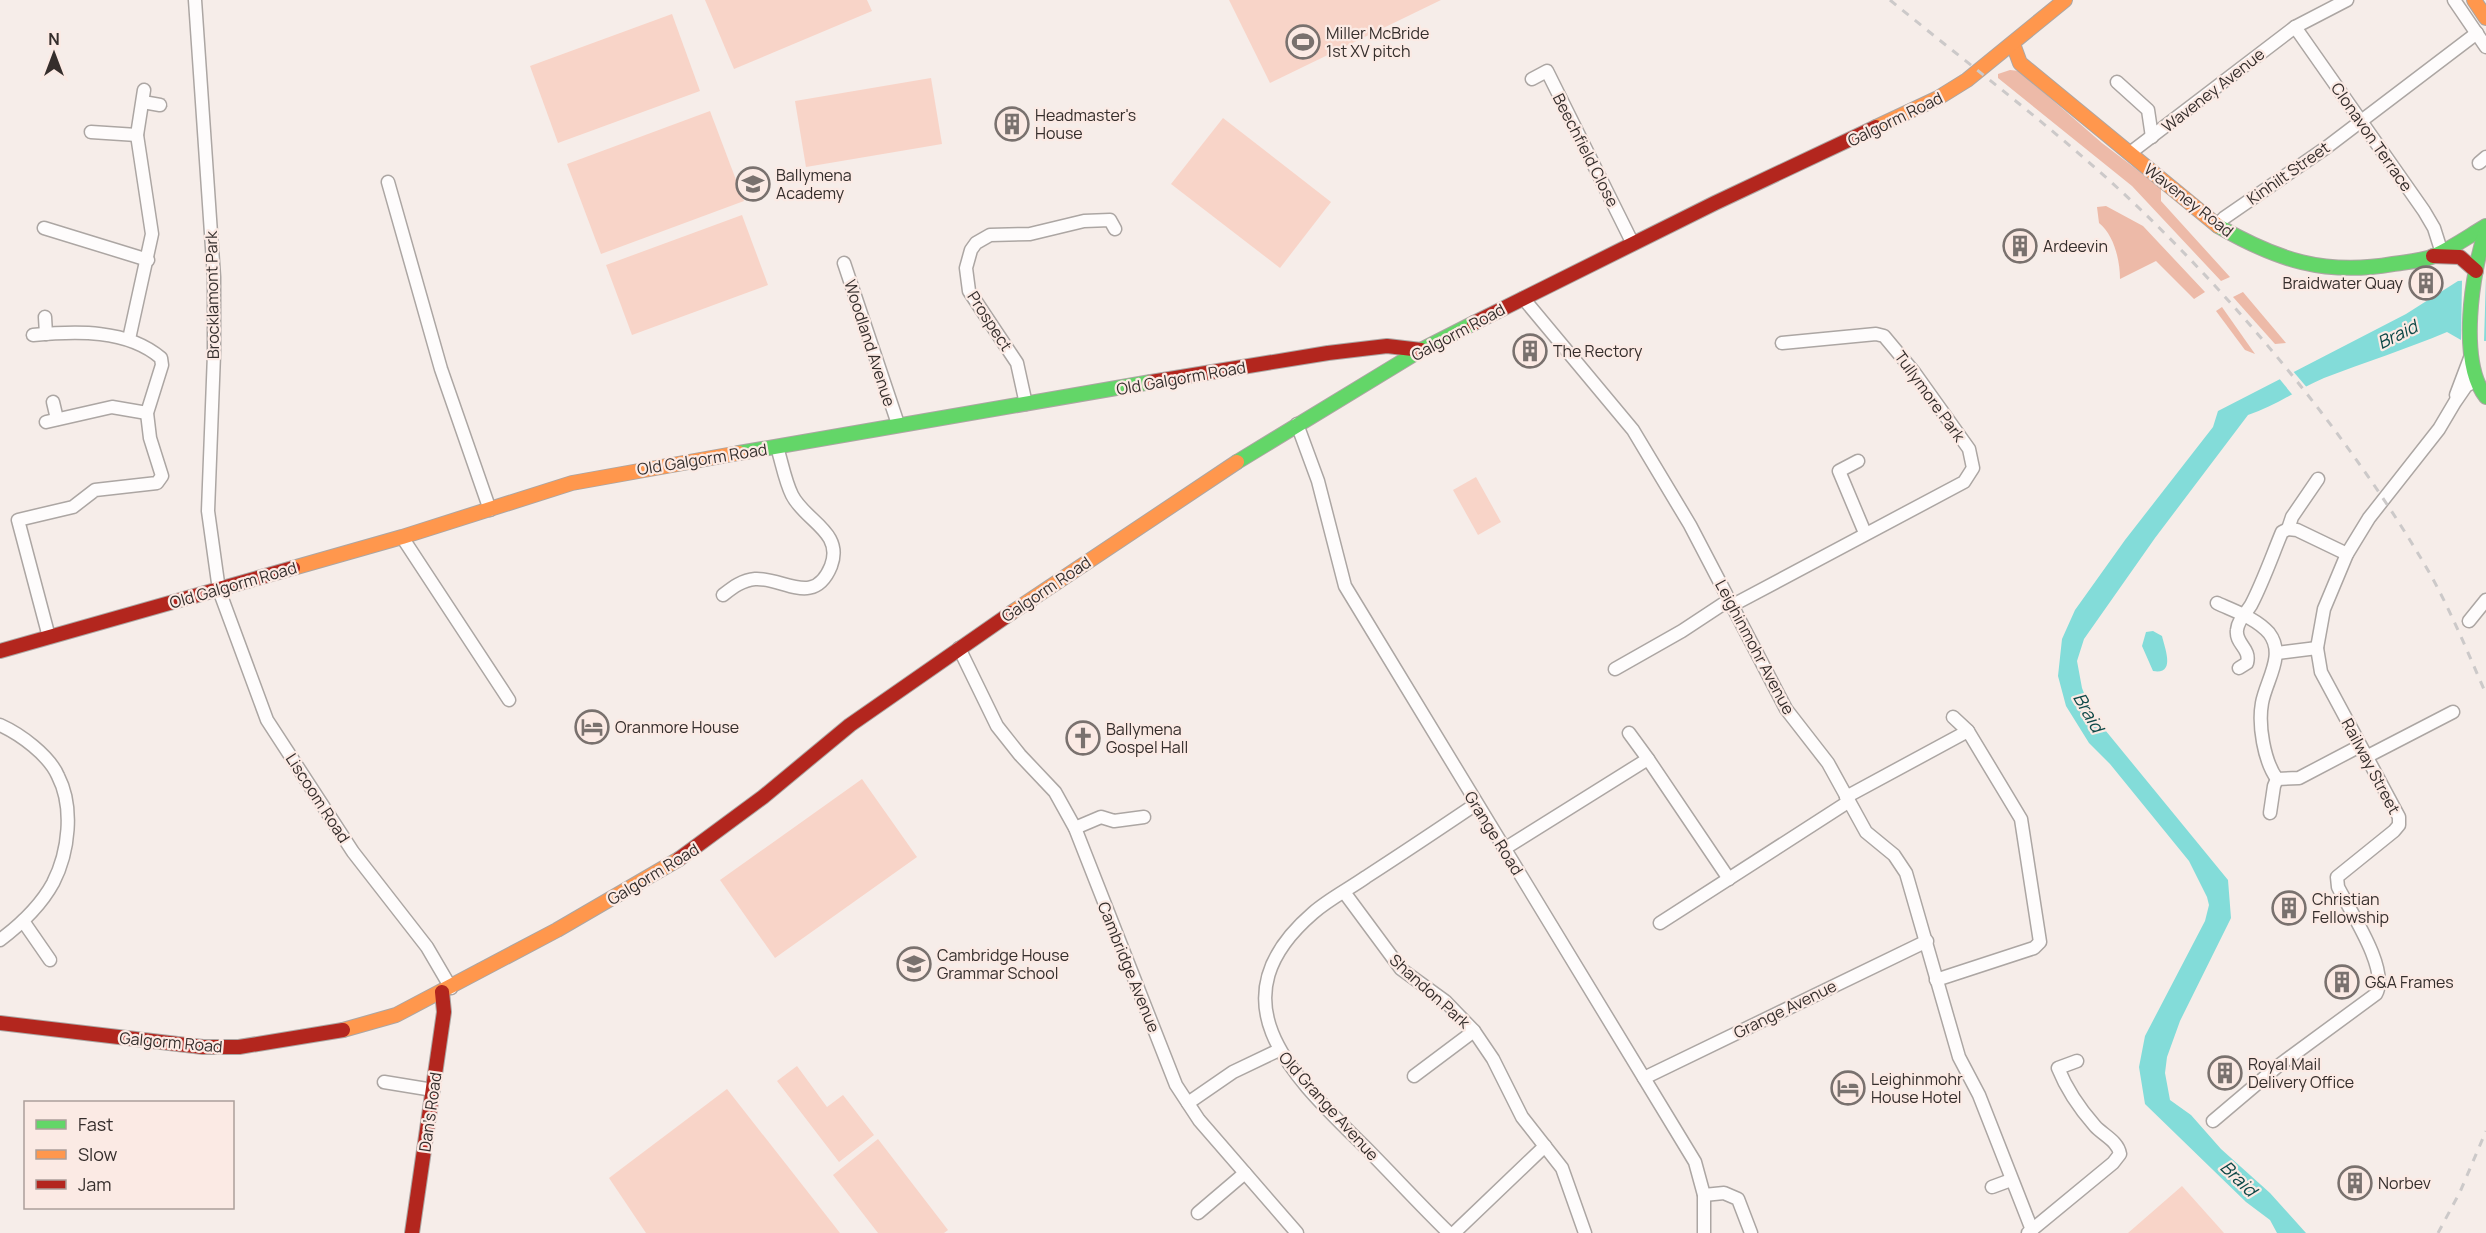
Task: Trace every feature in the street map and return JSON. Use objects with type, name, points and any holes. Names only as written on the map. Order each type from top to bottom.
[{"type":"main road","name":"Galgorm Road","points":[[0,1023],[203,1047],[239,1047],[355,1028],[396,1015],[446,990],[667,868],[763,797],[850,725],[959,648],[1297,424],[1420,350],[1633,244],[1938,98],[2013,44],[2065,0]]},
{"type":"main road","points":[[2474,0],[2486,18]]},
{"type":"main road","points":[[2013,44],[2020,63]]},
{"type":"main road","name":"Waveney Road","points":[[1996,57],[2020,63],[2217,225],[2267,253],[2317,267],[2366,269],[2437,253],[2486,228]]},
{"type":"main road","points":[[2486,228],[2478,252],[2472,348],[2475,381],[2486,397]]},
{"type":"main road","points":[[2437,253],[2460,257],[2476,275]]},
{"type":"main road","name":"Old Galgorm Road","points":[[0,651],[402,537],[572,483],[676,462],[777,447],[897,424],[1328,353],[1387,346],[1420,350]]},
{"type":"main road","name":"Dan's Road","points":[[412,1233],[446,990]]},
{"type":"street","name":"Brocklamont Park","points":[[195,0],[214,278],[214,354],[208,511],[219,590]]},
{"type":"street","name":"Waveney Avenue","points":[[2130,153],[2295,27],[2348,0]]},
{"type":"street","points":[[2454,0],[2486,47]]},
{"type":"street","name":"Clonavon Terrace","points":[[2295,27],[2424,211],[2434,228],[2437,253]]},
{"type":"street","name":"Kinhilt Street","points":[[2217,225],[2327,147],[2359,120],[2477,33]]},
{"type":"street","name":"Beechfield Close","points":[[1533,79],[1547,71],[1633,244]]},
{"type":"street","points":[[2117,82],[2148,110],[2152,137]]},
{"type":"street","points":[[129,339],[147,260],[152,223],[137,135],[143,96],[160,105]]},
{"type":"street","points":[[91,132],[137,135]]},
{"type":"street","points":[[388,182],[441,369],[490,510]]},
{"type":"street","name":"Prospect","points":[[1026,404],[1017,363],[969,291],[966,268],[971,250],[982,238],[1000,233],[1030,234],[1084,221],[1110,220],[1115,230]]},
{"type":"street","points":[[44,228],[147,260]]},
{"type":"street","name":"Woodland Avenue","points":[[844,263],[897,424]]},
{"type":"street","name":"Leighinmohr Avenue","points":[[1523,298],[1633,430],[1690,525],[1786,710],[1828,763],[1866,832],[1894,855],[1906,873],[1959,1057],[1979,1095],[2030,1232]]},
{"type":"street","points":[[45,317],[39,334],[77,333],[129,339],[161,358],[160,372],[147,413],[150,438],[162,476],[157,483],[94,490],[73,507],[18,520],[49,637]]},
{"type":"street","name":"Tullymore Park","points":[[1615,669],[1730,603],[1964,482],[1971,474],[1972,456],[1914,372],[1884,336],[1876,334],[1782,343]]},
{"type":"street","points":[[2455,402],[2472,348]]},
{"type":"street","name":"Railway Street","points":[[2213,1121],[2287,1059],[2376,994],[2381,986],[2377,965],[2336,883],[2340,873],[2399,825],[2399,817],[2322,672],[2317,648],[2324,609],[2347,554],[2369,518],[2434,436],[2466,386],[2475,381]]},
{"type":"street","points":[[53,402],[52,421],[112,408],[147,413]]},
{"type":"street","name":"Grange Road","points":[[1297,424],[1318,481],[1345,586],[1695,1162],[1704,1195],[1704,1233]]},
{"type":"street","points":[[723,595],[741,583],[756,579],[794,588],[808,587],[822,580],[832,563],[834,555],[830,536],[794,499],[777,447]]},
{"type":"street","points":[[1858,461],[1839,471],[1865,533]]},
{"type":"street","points":[[2288,529],[2292,517],[2319,479]]},
{"type":"street","points":[[2239,669],[2247,663],[2249,656],[2237,638],[2237,628],[2250,606],[2282,532],[2288,529],[2297,530],[2347,554]]},
{"type":"street","points":[[402,537],[509,700]]},
{"type":"street","name":"Liscoom Road","points":[[219,590],[267,720],[353,852],[427,947],[446,990]]},
{"type":"street","points":[[2469,621],[2486,600]]},
{"type":"street","points":[[2217,603],[2257,622],[2269,633],[2277,653],[2261,713],[2269,759],[2277,779],[2270,813]]},
{"type":"street","name":"Cambridge Avenue","points":[[959,648],[997,726],[1020,755],[1055,792],[1075,828],[1176,1085],[1199,1120],[1297,1233]]},
{"type":"street","points":[[2277,653],[2317,648]]},
{"type":"street","points":[[2277,779],[2298,778],[2453,712]]},
{"type":"street","points":[[1936,980],[2034,948],[2041,938],[2021,819],[1968,731],[1953,717]]},
{"type":"street","points":[[0,725],[22,738],[53,766],[63,788],[67,813],[67,837],[62,862],[52,884],[23,921],[0,940]]},
{"type":"street","points":[[1660,923],[1847,800],[1968,731]]},
{"type":"street","points":[[1629,733],[1729,879]]},
{"type":"street","points":[[1504,849],[1648,759]]},
{"type":"street","name":"Old Grange Avenue","points":[[1449,1233],[1349,1131],[1279,1050],[1266,1014],[1267,981],[1273,965],[1293,933],[1314,912],[1476,804]]},
{"type":"street","points":[[1075,828],[1101,817],[1114,821],[1144,817]]},
{"type":"street","name":"Shandon Park","points":[[1344,892],[1401,969],[1445,1001],[1474,1031],[1493,1059],[1512,1101],[1555,1157],[1566,1176],[1585,1233]]},
{"type":"street","points":[[23,921],[50,960]]},
{"type":"street","name":"Grange Avenue","points":[[1644,1078],[1927,941]]},
{"type":"street","name":"Shandon Park","points":[[1414,1076],[1474,1031]]},
{"type":"street","points":[[1188,1103],[1233,1072],[1279,1050]]},
{"type":"street","points":[[2030,1232],[2105,1170],[2120,1154],[2116,1144],[2094,1125],[2063,1081],[2058,1068],[2077,1061]]},
{"type":"street","points":[[384,1082],[433,1090]]},
{"type":"street","points":[[1454,1233],[1545,1146]]},
{"type":"street","points":[[1198,1213],[1245,1173]]},
{"type":"street","points":[[1992,1187],[2011,1180]]},
{"type":"street","points":[[1704,1195],[1724,1193],[1738,1199],[1751,1233]]},
{"type":"shaded area","points":[[705,0],[867,0],[872,11],[734,69]]},
{"type":"shaded area","name":"Miller McBride 1st XV pitch","points":[[1229,0],[1441,0],[1270,83]]},
{"type":"shaded area","points":[[672,14],[700,91],[558,143],[530,66]]},
{"type":"shaded area","points":[[2010,70],[2019,71],[2102,143],[2161,188],[2161,201],[2230,277],[2221,281],[2132,186],[1998,78],[1998,74]]},
{"type":"shaded area","points":[[931,78],[942,144],[806,167],[795,101]]},
{"type":"shaded area","points":[[710,111],[744,201],[601,254],[567,164]]},
{"type":"shaded area","points":[[1223,118],[1331,202],[1280,268],[1171,184]]},
{"type":"shaded area","points":[[2106,206],[2143,226],[2205,292],[2194,299],[2156,261],[2120,279],[2115,248],[2109,234],[2099,223],[2097,207]]},
{"type":"shaded area","points":[[742,215],[768,285],[632,335],[606,265]]},
{"type":"shaded area","points":[[2243,292],[2286,343],[2275,344],[2233,297]]},
{"type":"shaded area","points":[[2222,307],[2255,354],[2245,350],[2216,311]]},
{"type":"shaded area","points":[[1476,477],[1501,522],[1478,535],[1453,490]]},
{"type":"shaded area","points":[[862,779],[917,857],[775,958],[720,880]]},
{"type":"shaded area","points":[[797,1066],[827,1107],[843,1095],[874,1135],[839,1162],[777,1081]]},
{"type":"shaded area","points":[[727,1089],[840,1233],[646,1233],[609,1178]]},
{"type":"shaded area","points":[[878,1139],[948,1230],[944,1233],[878,1233],[833,1175]]},
{"type":"shaded area","points":[[2182,1186],[2224,1233],[2128,1233]]},
{"type":"water","name":"Braid","points":[[2486,279],[2486,341],[2461,340],[2447,332],[2324,378],[2248,415],[2155,538],[2084,639],[2077,661],[2082,688],[2092,714],[2228,880],[2231,918],[2180,1021],[2167,1057],[2165,1073],[2170,1100],[2191,1115],[2221,1149],[2270,1193],[2306,1233],[2277,1233],[2270,1220],[2246,1202],[2145,1104],[2139,1067],[2145,1036],[2205,921],[2209,905],[2189,861],[2110,764],[2089,743],[2066,706],[2058,676],[2062,639],[2075,610],[2125,540],[2213,427],[2218,411],[2406,314],[2458,281]]},
{"type":"water","points":[[2153,631],[2162,636],[2167,654],[2167,665],[2160,671],[2153,671],[2142,646],[2146,632]]},
{"type":"pier","points":[[2486,276],[2484,342],[2461,340],[2462,280],[2463,278]]},
{"type":"pier","points":[[2292,370],[2309,390],[2295,398],[2278,377]]},
{"type":"railway","points":[[1890,0],[2049,128],[2110,181],[2180,249],[2259,335],[2333,428],[2400,524],[2445,602],[2486,694]]},
{"type":"railway","points":[[2438,1233],[2460,1192],[2486,1131]]},
{"type":"traffic: fast","points":[[2218,226],[2281,256],[2323,266],[2345,268],[2429,258],[2486,226]]},
{"type":"traffic: fast","points":[[2486,230],[2476,268],[2470,316],[2472,362],[2477,381],[2486,397]]},
{"type":"traffic: fast","points":[[1237,462],[1421,350],[1474,323]]},
{"type":"traffic: fast","points":[[739,453],[1151,382]]},
{"type":"traffic: slow","points":[[1876,127],[1938,98],[1967,80],[2065,0]]},
{"type":"traffic: slow","points":[[2474,0],[2486,18]]},
{"type":"traffic: slow","points":[[2013,44],[2020,63],[2218,226]]},
{"type":"traffic: slow","points":[[293,568],[402,537],[572,483],[739,453]]},
{"type":"traffic: slow","points":[[1011,613],[1237,462]]},
{"type":"traffic: slow","points":[[343,1030],[396,1015],[557,930],[679,859]]},
{"type":"traffic: jam","points":[[1474,323],[1715,203],[1876,127]]},
{"type":"traffic: jam","points":[[2433,256],[2460,257],[2476,271]]},
{"type":"traffic: jam","points":[[1151,382],[1328,353],[1387,346],[1421,350]]},
{"type":"traffic: jam","points":[[0,651],[293,568]]},
{"type":"traffic: jam","points":[[679,859],[763,797],[850,725],[1011,613]]},
{"type":"traffic: jam","points":[[412,1233],[444,1012],[442,992]]},
{"type":"traffic: jam","points":[[0,1023],[203,1047],[239,1047],[343,1030]]},
{"type":"place","name":"Miller McBride 1st XV pitch","points":[[1303,42]]},
{"type":"place","name":"Headmaster's House","points":[[1012,124]]},
{"type":"place","name":"Ballymena Academy","points":[[753,184]]},
{"type":"place","name":"Ardeevin","points":[[2020,246]]},
{"type":"place","name":"Braidwater Quay","points":[[2426,283]]},
{"type":"place","name":"The Rectory","points":[[1530,351]]},
{"type":"place","name":"Oranmore House","points":[[592,727]]},
{"type":"place","name":"Ballymena Gospel Hall","points":[[1083,738]]},
{"type":"place","name":"Christian Fellowship","points":[[2289,908]]},
{"type":"place","name":"Cambridge House Grammar School","points":[[914,964]]},
{"type":"place","name":"G&A Frames","points":[[2342,982]]},
{"type":"place","name":"Royal Mail Delivery Office","points":[[2225,1073]]},
{"type":"place","name":"Leighinmohr House Hotel","points":[[1848,1088]]},
{"type":"place","name":"Norbev","points":[[2355,1183]]}]
